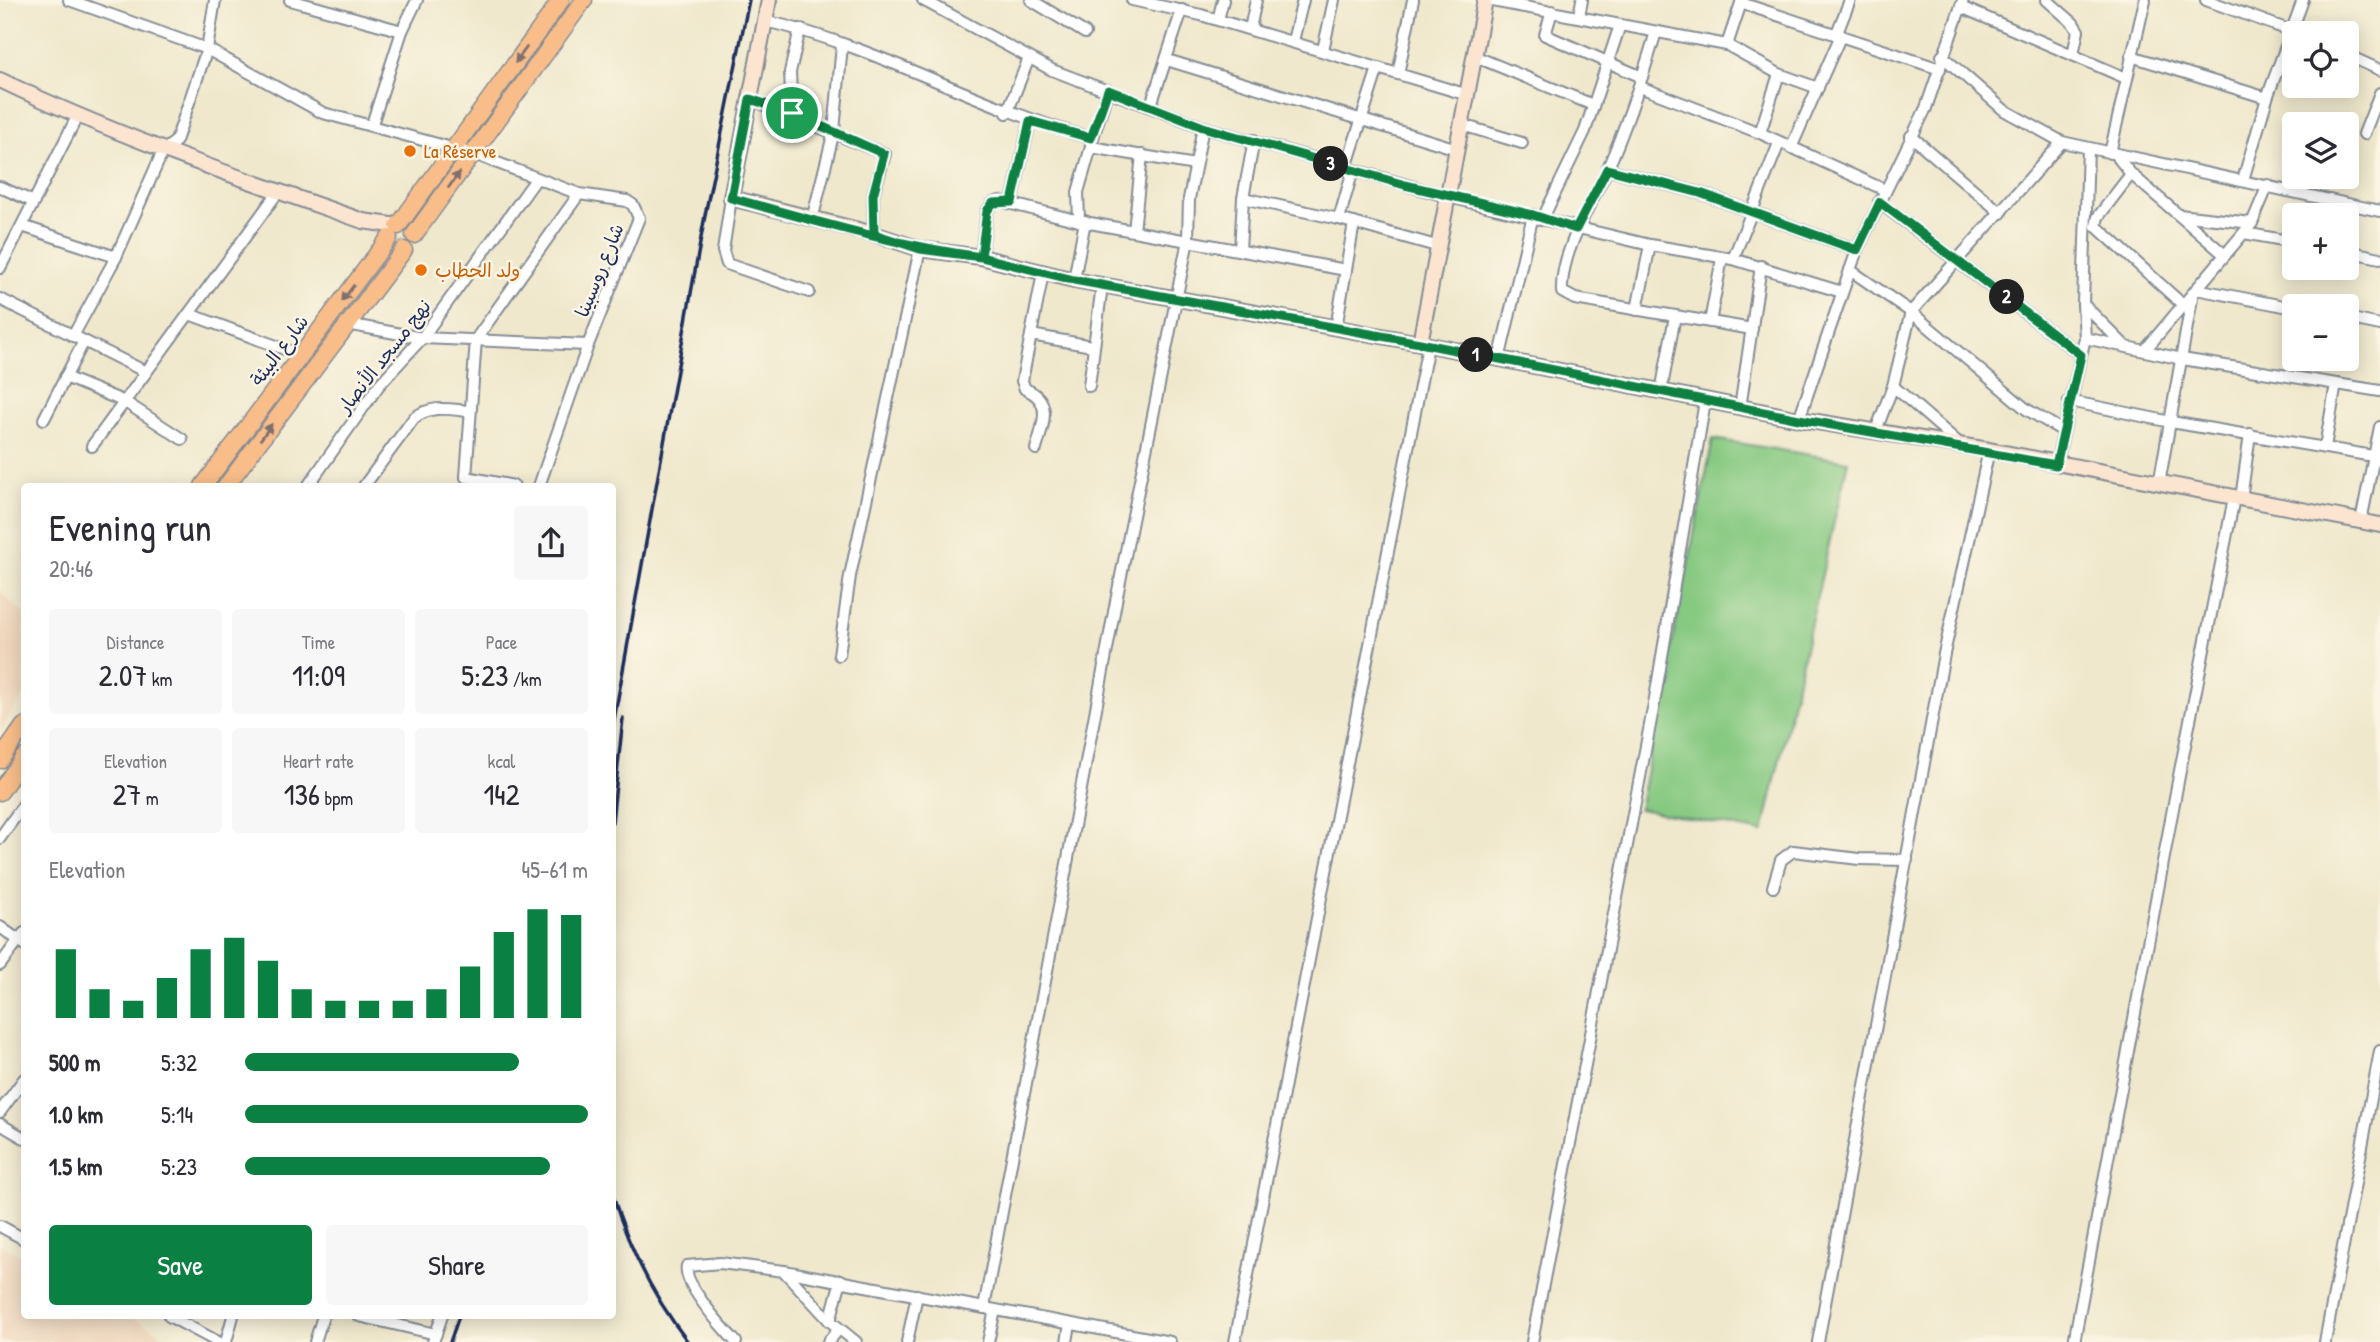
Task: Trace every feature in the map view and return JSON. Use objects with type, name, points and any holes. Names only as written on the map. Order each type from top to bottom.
[{"type":"main road","name":"شارع البيئة","points":[[205,483],[455,149],[561,0]]},
{"type":"main road","name":"شارع البيئة","points":[[228,483],[404,250],[411,246],[414,234],[583,0]]},
{"type":"main road","points":[[404,250],[392,247],[393,232],[410,228],[414,234]]},
{"type":"main road","points":[[0,760],[21,730]]},
{"type":"main road","points":[[0,792],[21,761]]},
{"type":"street","name":"شارع روسبينا","points":[[69,0],[207,49],[323,113],[372,124],[474,154],[579,194],[627,201],[633,205],[639,218],[588,345],[540,483]]},
{"type":"street","points":[[44,419],[65,377],[79,339],[163,151],[176,141],[207,49],[215,0]]},
{"type":"street","points":[[290,0],[402,32]]},
{"type":"street","points":[[372,124],[402,32],[417,0]]},
{"type":"street","points":[[769,0],[723,251],[727,264],[809,292]]},
{"type":"street","points":[[925,0],[1065,76],[1151,105],[1203,127],[1449,197],[1650,246],[1728,258],[1842,292]]},
{"type":"street","points":[[1031,0],[1085,33]]},
{"type":"street","points":[[1133,0],[1177,6],[1468,95]]},
{"type":"street","points":[[1218,20],[1223,0]]},
{"type":"street","points":[[1250,29],[1256,0]]},
{"type":"street","points":[[1293,41],[1303,0]]},
{"type":"street","points":[[1323,50],[1334,0]]},
{"type":"street","points":[[1398,74],[1413,0]]},
{"type":"street","points":[[1235,1342],[1424,344],[1457,149],[1486,0],[1727,45],[1779,74],[1818,89]]},
{"type":"street","points":[[1579,16],[1582,0]]},
{"type":"street","points":[[1791,148],[1818,89],[1850,0]]},
{"type":"street","points":[[2047,0],[2073,23],[2078,31],[2073,54]]},
{"type":"street","points":[[2112,154],[2126,78],[2145,0]]},
{"type":"street","points":[[2206,0],[2282,27]]},
{"type":"street","points":[[2298,21],[2303,0]]},
{"type":"street","points":[[1727,45],[1742,1],[1940,69]]},
{"type":"street","points":[[1799,419],[1857,250],[1940,69],[1942,56],[1962,3],[2126,78]]},
{"type":"street","points":[[1151,105],[1167,60],[1177,6]]},
{"type":"street","points":[[1552,11],[1545,35],[1609,63],[1641,82],[1885,190]]},
{"type":"street","points":[[765,21],[800,29],[1007,113],[1091,142],[1195,165]]},
{"type":"street","points":[[1499,360],[1538,217],[1585,131],[1620,25]]},
{"type":"street","points":[[792,113],[790,72],[800,29]]},
{"type":"street","points":[[1656,32],[1641,82],[1607,169],[1576,229],[1562,292],[1575,299],[1752,329]]},
{"type":"street","points":[[812,220],[834,131],[842,45]]},
{"type":"street","points":[[1474,56],[1594,105]]},
{"type":"street","points":[[1942,56],[2004,110],[2062,142],[2380,211]]},
{"type":"street","points":[[2132,56],[2267,98]]},
{"type":"street","points":[[1007,113],[1029,58]]},
{"type":"street","points":[[1167,60],[1457,149]]},
{"type":"street","points":[[2359,60],[2380,70]]},
{"type":"street","points":[[2243,180],[2267,98],[2282,63]]},
{"type":"street","points":[[1339,219],[1362,119],[1378,68]]},
{"type":"street","points":[[1760,133],[1779,74]]},
{"type":"street","points":[[0,80],[77,117],[163,151],[393,232]]},
{"type":"street","points":[[1074,280],[1082,221],[1078,191],[1108,90]]},
{"type":"street","points":[[2364,134],[2380,93]]},
{"type":"street","points":[[750,99],[792,113],[884,154],[873,195],[874,234]]},
{"type":"street","points":[[0,268],[77,117]]},
{"type":"street","points":[[1012,202],[1030,121]]},
{"type":"street","points":[[1462,125],[1522,143]]},
{"type":"street","points":[[988,1342],[990,1309],[1175,297],[1188,240],[1189,199],[1203,127]]},
{"type":"street","points":[[1911,136],[2001,213]]},
{"type":"street","points":[[1240,250],[1243,198],[1254,140]]},
{"type":"street","points":[[1875,433],[1893,386],[1911,312],[2062,142]]},
{"type":"street","points":[[1710,322],[1728,258],[1779,143]]},
{"type":"street","points":[[2056,465],[2085,338],[2083,304],[2090,222],[2088,148]]},
{"type":"street","points":[[2112,154],[2131,174],[2225,255]]},
{"type":"street","points":[[1134,230],[1142,155]]},
{"type":"street","points":[[1607,169],[1700,193],[1750,213],[1781,220],[1857,250]]},
{"type":"street","points":[[2090,222],[2131,174]]},
{"type":"street","name":"نهج مسجد الأنصار","points":[[310,483],[379,385],[422,338],[536,179]]},
{"type":"street","points":[[2146,349],[2252,223],[2268,186]]},
{"type":"street","points":[[0,187],[34,202]]},
{"type":"street","points":[[92,446],[278,192]]},
{"type":"street","points":[[463,482],[476,339],[579,194]]},
{"type":"street","points":[[731,198],[874,234],[920,249],[981,257],[1074,280],[1424,344],[1740,408],[1875,433],[1989,450],[2056,465],[2380,524]]},
{"type":"street","points":[[1243,198],[1339,219],[1440,247]]},
{"type":"street","points":[[981,257],[987,211],[993,203],[1012,202],[1082,221],[1346,270]]},
{"type":"street","points":[[1880,202],[2081,355]]},
{"type":"street","points":[[2179,215],[2252,223]]},
{"type":"street","points":[[2090,222],[2182,304]]},
{"type":"street","points":[[1336,328],[1354,223]]},
{"type":"street","points":[[22,226],[116,257]]},
{"type":"street","points":[[2244,233],[2282,240]]},
{"type":"street","points":[[1637,310],[1650,246]]},
{"type":"street","points":[[839,655],[850,576],[920,249]]},
{"type":"street","points":[[2359,254],[2380,258]]},
{"type":"street","points":[[1740,408],[1761,266]]},
{"type":"street","points":[[1850,270],[1911,312],[2026,408],[2063,431]]},
{"type":"street","points":[[1036,449],[1045,410],[1037,394],[1025,389],[1022,381],[1043,273]]},
{"type":"street","points":[[1089,386],[1095,357],[1092,346],[1102,285]]},
{"type":"street","points":[[2194,293],[2282,306]]},
{"type":"street","points":[[2159,484],[2194,293]]},
{"type":"street","points":[[0,299],[146,372]]},
{"type":"street","points":[[2083,304],[2125,346]]},
{"type":"street","points":[[189,314],[301,355]]},
{"type":"street","points":[[1661,392],[1675,316]]},
{"type":"street","points":[[2359,321],[2380,325]]},
{"type":"street","points":[[347,324],[422,338],[588,345]]},
{"type":"street","points":[[1031,335],[1092,346]]},
{"type":"street","points":[[2085,338],[2146,349],[2182,359],[2380,391]]},
{"type":"street","points":[[65,377],[125,402],[182,439]]},
{"type":"street","points":[[2325,447],[2336,384]]},
{"type":"street","points":[[1893,386],[1963,447]]},
{"type":"street","points":[[1532,1342],[1654,704],[1705,401]]},
{"type":"street","points":[[2069,401],[2171,422],[2374,456]]},
{"type":"street","points":[[366,483],[414,418],[431,408],[468,411]]},
{"type":"street","points":[[2361,521],[2374,481],[2374,456],[2380,427]]},
{"type":"street","points":[[2074,1342],[2179,776],[2250,434]]},
{"type":"street","points":[[1818,1342],[1944,654],[1989,450]]},
{"type":"street","points":[[0,838],[21,808]]},
{"type":"street","points":[[1773,887],[1781,860],[1793,851],[1859,859],[1907,860]]},
{"type":"street","points":[[0,927],[21,938]]},
{"type":"street","points":[[0,965],[21,941]]},
{"type":"street","points":[[2325,1342],[2380,1051]]},
{"type":"street","points":[[0,1112],[21,1083]]},
{"type":"street","points":[[0,1124],[21,1136]]},
{"type":"street","points":[[0,1226],[21,1237]]},
{"type":"street","points":[[736,1342],[714,1318],[694,1287],[687,1276],[687,1266],[720,1263],[784,1271],[1170,1342]]},
{"type":"street","points":[[784,1271],[835,1325],[856,1342]]},
{"type":"street","points":[[828,1342],[835,1325],[841,1280]]},
{"type":"street","points":[[907,1342],[917,1295]]},
{"type":"street","points":[[175,1319],[218,1342]]},
{"type":"street","points":[[226,1342],[232,1319]]},
{"type":"street","points":[[315,1342],[322,1319]]},
{"type":"street","points":[[369,1319],[435,1338],[441,1319]]},
{"type":"street","points":[[1067,1342],[1070,1324]]},
{"type":"shaded area","points":[[0,591],[21,611],[21,699],[0,730]]},
{"type":"shaded area","points":[[0,1245],[21,1256],[21,1319],[135,1319],[166,1336],[164,1342],[0,1342]]},
{"type":"green space","points":[[1713,439],[1848,461],[1763,832],[1639,809]]},
{"type":"railway","points":[[616,709],[706,210],[749,0]]},
{"type":"railway","points":[[616,784],[623,718]]},
{"type":"railway","points":[[616,1204],[643,1271],[688,1342]]},
{"type":"railway","points":[[450,1342],[458,1319]]},
{"type":"place","name":"La Réserve","points":[[410,151]]},
{"type":"place","name":"ولد الحطاب","points":[[421,270]]},
{"type":"route","points":[[792,113],[750,99],[731,198],[874,234],[920,249],[981,257],[987,211],[993,203],[1012,202],[1030,121],[1091,138],[1108,90],[1203,127],[1405,185],[1533,215],[1576,229],[1607,169],[1700,193],[1750,213],[1781,220],[1857,250],[1880,202],[2081,355],[2056,465],[1989,450],[1799,419],[1420,343],[1102,285],[981,257],[920,249],[874,234],[873,195],[885,159],[881,150],[792,113]]}]
